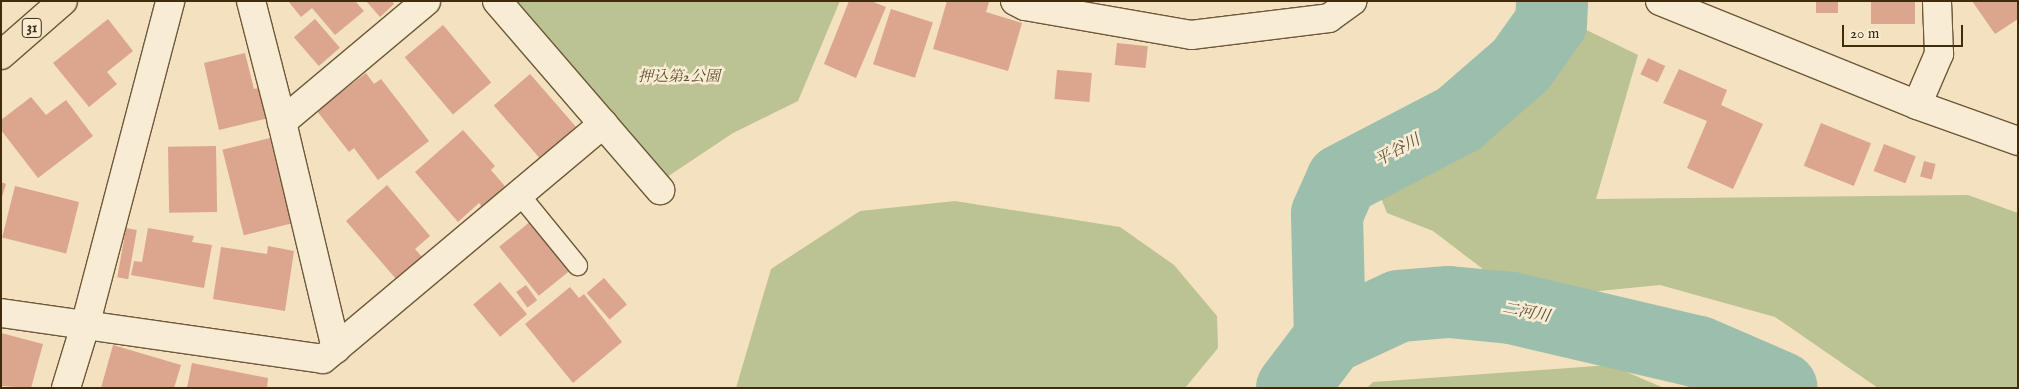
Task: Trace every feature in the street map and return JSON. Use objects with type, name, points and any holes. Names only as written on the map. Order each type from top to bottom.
[{"type":"main road","name":"31","points":[[1,55],[63,1]]},
{"type":"street","points":[[66,388],[85,326],[170,1]]},
{"type":"street","points":[[251,1],[336,350]]},
{"type":"street","points":[[282,122],[426,1]]},
{"type":"street","points":[[497,1],[660,190]]},
{"type":"street","points":[[1014,1],[1025,6],[1191,35],[1330,18],[1352,1]]},
{"type":"street","points":[[1660,1],[1705,9],[1917,105],[2018,141]]},
{"type":"street","points":[[1917,105],[1939,54],[1937,1]]},
{"type":"street","points":[[1,313],[323,359],[602,124]]},
{"type":"lane","points":[[519,194],[577,265]]},
{"type":"green space","name":"押込第2公園","points":[[512,1],[840,1],[798,101],[733,133],[664,179]]},
{"type":"green space","points":[[1572,23],[1638,55],[1596,199],[1968,195],[2018,213],[2018,388],[1878,388],[1775,317],[1660,285],[1528,298],[1500,282],[1433,231],[1387,213],[1381,198],[1430,156],[1484,133]]},
{"type":"green space","points":[[955,201],[1120,227],[1174,265],[1217,316],[1218,348],[1185,388],[736,388],[771,269],[860,211]]},
{"type":"green space","points":[[1610,365],[1664,388],[1367,388],[1373,382]]},
{"type":"building","points":[[288,1],[355,1],[364,11],[335,35],[312,8],[301,17]]},
{"type":"building","points":[[366,1],[392,1],[394,4],[380,17]]},
{"type":"building","points":[[849,1],[871,1],[886,7],[856,78],[824,64]]},
{"type":"building","points":[[947,1],[987,1],[989,2],[986,12],[1022,23],[1008,71],[933,49]]},
{"type":"building","points":[[1816,1],[1838,1],[1838,13],[1816,13]]},
{"type":"building","points":[[1871,1],[1915,1],[1915,24],[1871,24]]},
{"type":"building","points":[[1972,1],[2018,1],[2018,19],[1995,34]]},
{"type":"building","points":[[891,9],[933,23],[915,78],[873,64]]},
{"type":"building","points":[[108,19],[133,51],[107,72],[117,84],[89,107],[53,63]]},
{"type":"building","points":[[315,19],[340,48],[319,66],[294,37]]},
{"type":"building","points":[[443,25],[491,82],[453,115],[405,57]]},
{"type":"building","points":[[1117,43],[1148,46],[1146,68],[1115,65]]},
{"type":"building","points":[[245,53],[254,89],[262,87],[269,118],[219,130],[204,63]]},
{"type":"building","points":[[1648,58],[1665,66],[1658,82],[1640,74]]},
{"type":"building","points":[[1679,69],[1727,90],[1721,105],[1763,124],[1733,189],[1687,168],[1707,121],[1663,103]]},
{"type":"building","points":[[1057,70],[1092,73],[1089,102],[1054,99]]},
{"type":"building","points":[[366,73],[374,84],[381,79],[429,141],[378,180],[354,148],[349,152],[317,111]]},
{"type":"building","points":[[530,74],[576,127],[540,158],[494,105]]},
{"type":"building","points":[[31,97],[46,115],[66,100],[93,136],[38,178],[1,130],[1,120]]},
{"type":"building","points":[[1821,123],[1871,143],[1854,186],[1804,166]]},
{"type":"building","points":[[463,130],[495,166],[491,170],[509,191],[485,211],[479,203],[458,222],[415,172]]},
{"type":"building","points":[[270,138],[291,223],[244,235],[222,150]]},
{"type":"building","points":[[1884,144],[1916,156],[1905,183],[1874,171]]},
{"type":"building","points":[[216,146],[217,212],[169,213],[168,147]]},
{"type":"building","points":[[1924,161],[1936,164],[1932,179],[1920,177]]},
{"type":"building","points":[[1,182],[6,184],[2,197],[1,197]]},
{"type":"building","points":[[387,185],[430,236],[415,249],[422,257],[396,279],[346,221]]},
{"type":"building","points":[[15,186],[79,202],[66,253],[2,237]]},
{"type":"building","points":[[531,221],[571,270],[539,296],[499,247]]},
{"type":"building","points":[[126,228],[137,230],[128,279],[117,277]]},
{"type":"building","points":[[148,228],[194,236],[192,242],[212,245],[204,288],[131,275],[134,261],[142,262]]},
{"type":"building","points":[[268,246],[294,251],[285,311],[213,299],[221,247],[267,254]]},
{"type":"building","points":[[604,278],[627,304],[610,320],[587,293]]},
{"type":"building","points":[[500,282],[527,314],[500,337],[473,304]]},
{"type":"building","points":[[526,285],[537,300],[527,307],[516,292]]},
{"type":"building","points":[[570,287],[579,298],[584,294],[622,342],[573,383],[525,324]]},
{"type":"building","points":[[1,333],[43,344],[31,388],[1,386]]},
{"type":"building","points":[[113,345],[181,365],[174,388],[101,388]]},
{"type":"building","points":[[192,363],[268,378],[267,388],[187,388]]},
{"type":"waterway","name":"平谷川","points":[[1330,338],[1327,214],[1342,180],[1459,119],[1521,65],[1551,23],[1552,1]]},
{"type":"waterway","name":"二河川","points":[[1292,388],[1330,338],[1399,306],[1449,302],[1511,308],[1699,352],[1782,388]]}]
